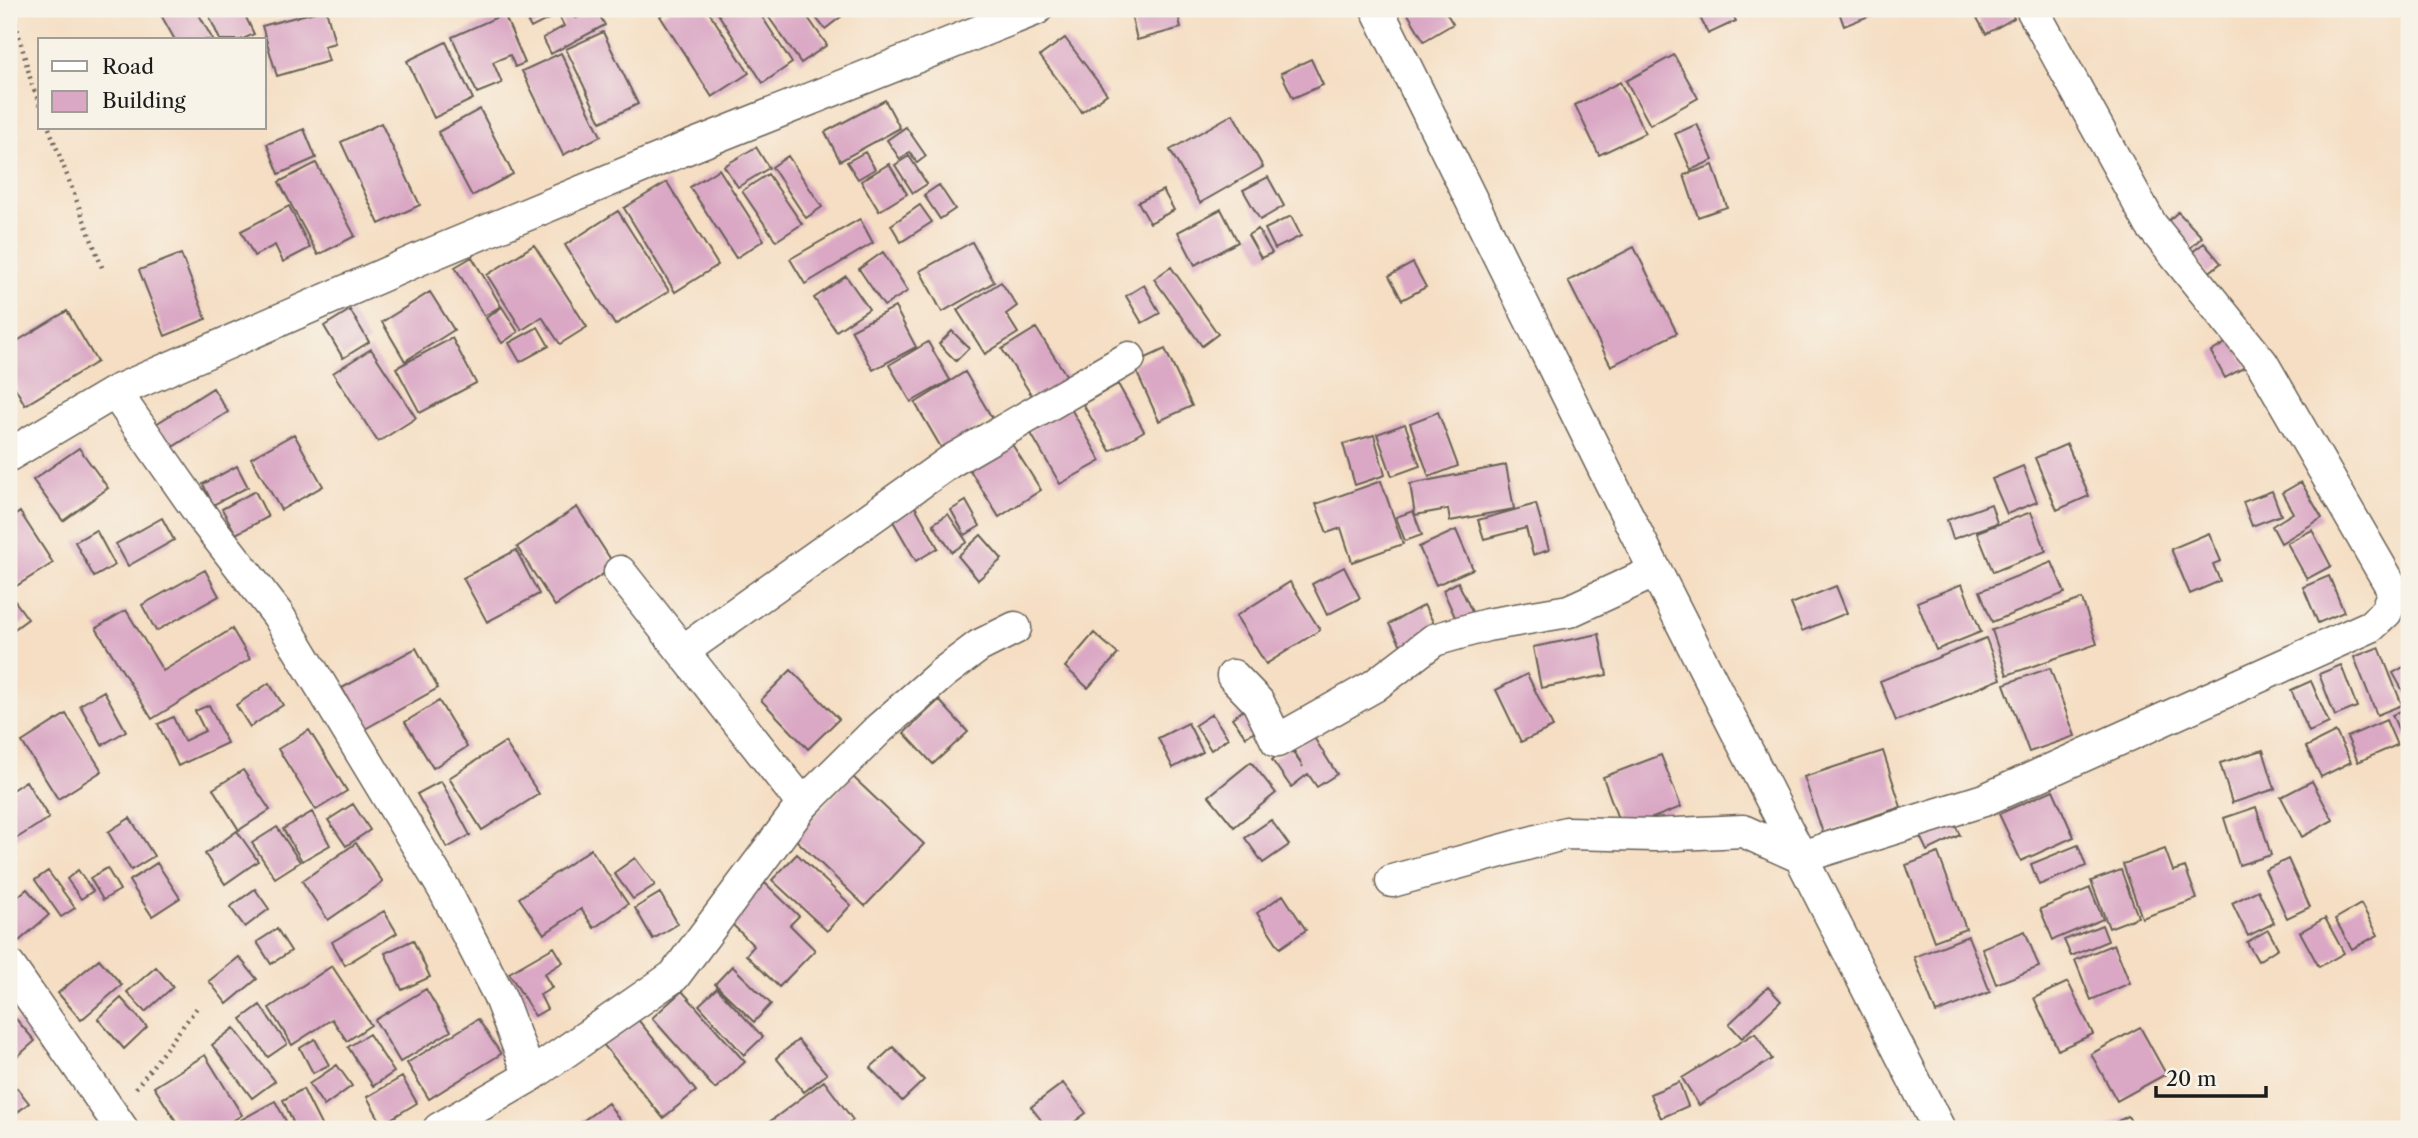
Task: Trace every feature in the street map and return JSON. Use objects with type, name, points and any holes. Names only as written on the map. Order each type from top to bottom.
[{"type":"street","points":[[9,455],[115,392],[460,242],[1036,9]]},
{"type":"street","points":[[1377,9],[1656,571],[1939,1129]]},
{"type":"street","points":[[1392,881],[1566,833],[1655,835],[1744,831],[1801,857],[1984,800],[2371,626],[2386,612],[2394,591],[2262,363],[2151,225],[2032,9]]},
{"type":"street","points":[[683,650],[951,461],[1129,358]]},
{"type":"street","points":[[115,392],[206,522],[278,615],[293,639],[444,888],[499,995],[530,1076]]},
{"type":"street","points":[[1233,676],[1258,702],[1277,741],[1374,686],[1434,640],[1486,625],[1569,611],[1656,571]]},
{"type":"street","points":[[620,572],[803,804]]},
{"type":"street","points":[[439,1129],[530,1076],[674,976],[803,804],[880,729],[943,673],[979,646],[1015,628]]},
{"type":"street","points":[[9,966],[118,1124]]},
{"type":"path","points":[[12,9],[38,101]]},
{"type":"path","points":[[51,130],[103,270]]},
{"type":"path","points":[[118,1124],[199,1005]]},
{"type":"building","points":[[173,9],[196,9],[212,38],[174,38],[161,15]]},
{"type":"building","points":[[206,9],[242,9],[254,34],[245,38],[219,38]]},
{"type":"building","points":[[326,9],[335,43],[324,46],[329,61],[277,76],[262,26]]},
{"type":"building","points":[[521,9],[571,9],[576,18],[596,9],[605,25],[551,54],[543,38],[564,26],[558,14],[531,28]]},
{"type":"building","points":[[671,9],[707,9],[749,73],[712,97],[660,16]]},
{"type":"building","points":[[715,9],[757,9],[792,63],[763,83]]},
{"type":"building","points":[[763,9],[802,9],[827,45],[801,63]]},
{"type":"building","points":[[809,9],[851,9],[825,29]]},
{"type":"building","points":[[1130,9],[1177,9],[1181,28],[1137,40]]},
{"type":"building","points":[[1405,9],[1444,9],[1453,24],[1424,41]]},
{"type":"building","points":[[1730,9],[1736,21],[1708,34],[1697,11]]},
{"type":"building","points":[[1838,9],[1878,9],[1879,12],[1844,26]]},
{"type":"building","points":[[1972,9],[2009,9],[2014,18],[1986,34]]},
{"type":"building","points":[[504,14],[525,63],[515,67],[510,55],[493,62],[502,83],[477,93],[452,37]]},
{"type":"building","points":[[603,32],[638,104],[601,122],[566,49]]},
{"type":"building","points":[[1065,38],[1107,94],[1082,112],[1040,56]]},
{"type":"building","points":[[446,42],[473,99],[434,118],[407,61]]},
{"type":"building","points":[[561,53],[601,136],[563,155],[522,71]]},
{"type":"building","points":[[1674,55],[1698,98],[1650,125],[1626,81]]},
{"type":"building","points":[[1311,59],[1323,85],[1293,98],[1281,73]]},
{"type":"building","points":[[1620,82],[1645,133],[1599,155],[1575,105]]},
{"type":"building","points":[[885,100],[900,128],[840,161],[825,132]]},
{"type":"building","points":[[480,109],[513,174],[472,196],[438,132]]},
{"type":"building","points":[[1233,114],[1263,167],[1200,203],[1170,150]]},
{"type":"building","points":[[381,123],[420,205],[379,224],[341,142]]},
{"type":"building","points":[[1697,124],[1713,160],[1691,170],[1675,134]]},
{"type":"building","points":[[906,127],[926,156],[917,163],[910,152],[900,159],[887,140]]},
{"type":"building","points":[[304,129],[316,158],[279,174],[267,144]]},
{"type":"building","points":[[756,147],[769,168],[738,187],[724,166]]},
{"type":"building","points":[[865,152],[875,169],[858,179],[847,162]]},
{"type":"building","points":[[788,156],[822,207],[806,218],[772,167]]},
{"type":"building","points":[[909,156],[927,184],[913,193],[895,165]]},
{"type":"building","points":[[316,163],[355,236],[318,255],[279,182]]},
{"type":"building","points":[[889,164],[907,194],[879,211],[861,181]]},
{"type":"building","points":[[1713,165],[1727,207],[1698,217],[1684,175]]},
{"type":"building","points":[[719,169],[764,240],[736,258],[690,187]]},
{"type":"building","points":[[768,174],[802,224],[776,241],[742,191]]},
{"type":"building","points":[[1268,177],[1284,206],[1260,220],[1243,190]]},
{"type":"building","points":[[667,182],[718,265],[675,292],[624,208]]},
{"type":"building","points":[[939,185],[955,209],[940,219],[924,195]]},
{"type":"building","points":[[1163,190],[1174,210],[1150,223],[1138,202]]},
{"type":"building","points":[[920,205],[932,222],[901,242],[891,225]]},
{"type":"building","points":[[289,206],[310,248],[283,262],[275,245],[254,256],[241,231]]},
{"type":"building","points":[[1221,209],[1238,242],[1195,265],[1178,232]]},
{"type":"building","points":[[618,211],[669,291],[615,325],[565,245]]},
{"type":"building","points":[[2178,212],[2202,237],[2185,253],[2167,222]]},
{"type":"building","points":[[1291,216],[1301,236],[1275,249],[1265,229]]},
{"type":"building","points":[[860,219],[873,243],[805,284],[790,259]]},
{"type":"building","points":[[1258,229],[1272,253],[1261,258],[1248,235]]},
{"type":"building","points":[[972,242],[994,282],[942,312],[920,271]]},
{"type":"building","points":[[2204,243],[2221,263],[2207,274],[2191,253]]},
{"type":"building","points":[[534,245],[587,327],[560,344],[542,317],[522,330],[487,275]]},
{"type":"building","points":[[1634,247],[1677,333],[1611,366],[1568,281]]},
{"type":"building","points":[[883,252],[908,291],[884,306],[859,269]]},
{"type":"building","points":[[181,254],[206,319],[165,336],[139,270]]},
{"type":"building","points":[[472,257],[501,306],[484,316],[455,267]]},
{"type":"building","points":[[1413,263],[1426,287],[1402,300],[1389,276]]},
{"type":"building","points":[[1171,267],[1218,334],[1202,346],[1154,279]]},
{"type":"building","points":[[846,276],[869,309],[836,331],[814,298]]},
{"type":"building","points":[[1001,282],[1017,306],[1006,314],[1018,333],[985,354],[957,310]]},
{"type":"building","points":[[1144,285],[1160,313],[1142,323],[1126,296]]},
{"type":"building","points":[[430,292],[454,330],[405,361],[382,322]]},
{"type":"building","points":[[502,307],[518,332],[502,343],[486,318]]},
{"type":"building","points":[[895,307],[916,347],[873,370],[851,330]]},
{"type":"building","points":[[350,310],[369,342],[343,358],[324,326]]},
{"type":"building","points":[[67,311],[97,362],[25,405],[9,377],[9,346]]},
{"type":"building","points":[[538,327],[549,346],[520,362],[509,343]]},
{"type":"building","points":[[1036,328],[1068,378],[1034,399],[1002,349]]},
{"type":"building","points":[[952,331],[969,348],[956,361],[939,344]]},
{"type":"building","points":[[452,338],[476,383],[420,413],[396,368]]},
{"type":"building","points":[[2232,339],[2247,366],[2225,378],[2211,352]]},
{"type":"building","points":[[928,342],[950,380],[911,402],[889,365]]},
{"type":"building","points":[[371,349],[416,418],[378,442],[333,373]]},
{"type":"building","points":[[1165,349],[1192,406],[1159,421],[1133,364]]},
{"type":"building","points":[[965,372],[992,418],[942,449],[915,403]]},
{"type":"building","points":[[1118,384],[1144,431],[1110,451],[1083,404]]},
{"type":"building","points":[[213,388],[228,412],[171,448],[156,424]]},
{"type":"building","points":[[1070,407],[1101,461],[1060,484],[1029,430]]},
{"type":"building","points":[[1438,412],[1458,466],[1429,477],[1410,423]]},
{"type":"building","points":[[1405,424],[1420,466],[1392,476],[1377,434]]},
{"type":"building","points":[[294,434],[323,486],[281,510],[251,458]]},
{"type":"building","points":[[1374,435],[1385,475],[1355,485],[1343,444]]},
{"type":"building","points":[[1010,441],[1041,490],[999,517],[968,467]]},
{"type":"building","points":[[2067,444],[2089,496],[2057,510],[2035,458]]},
{"type":"building","points":[[79,448],[108,488],[63,521],[33,480]]},
{"type":"building","points":[[1506,465],[1514,509],[1450,521],[1448,509],[1415,515],[1410,484]]},
{"type":"building","points":[[237,466],[248,487],[213,505],[203,484]]},
{"type":"building","points":[[2023,466],[2037,502],[2007,514],[1992,479]]},
{"type":"building","points":[[1381,481],[1403,544],[1352,562],[1341,528],[1327,533],[1316,504]]},
{"type":"building","points":[[2301,482],[2322,518],[2281,543],[2272,526],[2293,513],[2282,493]]},
{"type":"building","points":[[255,491],[268,517],[236,534],[222,509]]},
{"type":"building","points":[[2272,491],[2281,515],[2252,526],[2243,502]]},
{"type":"building","points":[[966,501],[980,526],[965,535],[951,510]]},
{"type":"building","points":[[913,503],[938,548],[916,561],[890,516]]},
{"type":"building","points":[[1536,504],[1549,550],[1533,555],[1526,528],[1484,539],[1478,520]]},
{"type":"building","points":[[1991,504],[1997,523],[1953,539],[1947,520]]},
{"type":"building","points":[[577,507],[615,566],[555,606],[517,547]]},
{"type":"building","points":[[1413,511],[1422,535],[1405,541],[1396,517]]},
{"type":"building","points":[[20,512],[53,563],[13,588],[9,581],[9,520]]},
{"type":"building","points":[[2031,512],[2046,551],[1993,572],[1977,532]]},
{"type":"building","points":[[948,514],[967,542],[952,552],[933,524]]},
{"type":"building","points":[[162,518],[174,540],[128,566],[116,544]]},
{"type":"building","points":[[96,530],[115,565],[94,577],[75,542]]},
{"type":"building","points":[[1456,530],[1473,569],[1436,585],[1419,547]]},
{"type":"building","points":[[2312,530],[2331,566],[2307,579],[2287,543]]},
{"type":"building","points":[[2209,533],[2221,561],[2213,564],[2220,581],[2190,594],[2171,549]]},
{"type":"building","points":[[981,535],[1002,559],[978,580],[958,556]]},
{"type":"building","points":[[516,550],[539,594],[487,622],[463,578]]},
{"type":"building","points":[[2052,562],[2065,593],[1992,622],[1980,591]]},
{"type":"building","points":[[1344,567],[1360,598],[1327,615],[1312,584]]},
{"type":"building","points":[[205,570],[219,596],[156,631],[142,605]]},
{"type":"building","points":[[2329,576],[2344,612],[2318,623],[2303,587]]},
{"type":"building","points":[[1290,582],[1320,630],[1266,664],[1236,616]]},
{"type":"building","points":[[1458,582],[1474,616],[1458,624],[1443,590]]},
{"type":"building","points":[[1962,584],[1981,632],[1936,650],[1917,602]]},
{"type":"building","points":[[1836,586],[1847,613],[1802,631],[1791,604]]},
{"type":"building","points":[[9,593],[28,619],[9,633]]},
{"type":"building","points":[[2082,599],[2097,644],[2007,675],[1992,630]]},
{"type":"building","points":[[1424,605],[1437,629],[1402,647],[1389,624]]},
{"type":"building","points":[[126,610],[163,671],[232,629],[250,659],[152,719],[96,628]]},
{"type":"building","points":[[1094,633],[1118,654],[1088,688],[1065,667]]},
{"type":"building","points":[[1599,634],[1607,675],[1541,688],[1533,647]]},
{"type":"building","points":[[1986,638],[2001,679],[1896,721],[1880,681]]},
{"type":"building","points":[[2379,647],[2402,705],[2377,715],[2354,657]]},
{"type":"building","points":[[416,648],[438,688],[365,729],[342,688]]},
{"type":"building","points":[[2409,664],[2409,702],[2393,673]]},
{"type":"building","points":[[2341,665],[2357,707],[2335,716],[2319,674]]},
{"type":"building","points":[[2050,668],[2075,736],[2029,752],[2004,684]]},
{"type":"building","points":[[791,670],[839,719],[808,749],[761,700]]},
{"type":"building","points":[[1527,674],[1553,727],[1521,742],[1496,690]]},
{"type":"building","points":[[2311,681],[2329,723],[2309,732],[2291,690]]},
{"type":"building","points":[[269,683],[283,705],[250,727],[236,705]]},
{"type":"building","points":[[104,691],[126,731],[102,745],[80,705]]},
{"type":"building","points":[[939,700],[968,732],[933,764],[904,733]]},
{"type":"building","points":[[439,701],[467,747],[433,768],[405,722]]},
{"type":"building","points":[[209,705],[227,743],[178,766],[158,724],[173,717],[184,741],[205,731],[195,711]]},
{"type":"building","points":[[1248,707],[1262,726],[1246,737],[1232,718]]},
{"type":"building","points":[[2409,707],[2409,737],[2403,740],[2392,715]]},
{"type":"building","points":[[66,714],[102,771],[58,799],[22,742]]},
{"type":"building","points":[[1212,714],[1228,738],[1211,750],[1195,725]]},
{"type":"building","points":[[2386,720],[2397,745],[2358,762],[2347,737]]},
{"type":"building","points":[[1188,723],[1203,752],[1173,768],[1158,738]]},
{"type":"building","points":[[309,730],[347,791],[316,810],[278,749]]},
{"type":"building","points":[[2336,732],[2351,762],[2321,777],[2306,747]]},
{"type":"building","points":[[1313,736],[1337,774],[1317,787],[1308,774],[1291,787],[1272,760],[1289,747],[1303,767],[1293,749]]},
{"type":"building","points":[[505,742],[539,794],[482,830],[449,778]]},
{"type":"building","points":[[2263,750],[2275,789],[2232,803],[2220,763]]},
{"type":"building","points":[[1883,751],[1901,807],[1823,833],[1804,777]]},
{"type":"building","points":[[1661,755],[1681,807],[1622,830],[1603,777]]},
{"type":"building","points":[[1251,762],[1276,793],[1234,827],[1209,796]]},
{"type":"building","points":[[243,770],[270,810],[239,830],[213,789]]},
{"type":"building","points":[[852,776],[924,844],[865,906],[794,838]]},
{"type":"building","points":[[26,781],[49,818],[9,843],[9,792]]},
{"type":"building","points":[[441,781],[470,835],[447,848],[417,794]]},
{"type":"building","points":[[2312,781],[2333,820],[2302,837],[2281,797]]},
{"type":"building","points":[[2053,790],[2074,837],[2021,861],[1999,814]]},
{"type":"building","points":[[353,804],[370,830],[346,846],[328,820]]},
{"type":"building","points":[[2256,807],[2271,855],[2239,865],[2224,818]]},
{"type":"building","points":[[312,812],[330,845],[302,861],[283,829]]},
{"type":"building","points":[[1951,817],[1960,835],[1927,851],[1918,832]]},
{"type":"building","points":[[130,818],[154,856],[131,870],[108,832]]},
{"type":"building","points":[[1271,820],[1289,845],[1263,863],[1245,838]]},
{"type":"building","points":[[277,827],[300,862],[275,878],[252,843]]},
{"type":"building","points":[[237,831],[258,861],[225,884],[205,854]]},
{"type":"building","points":[[356,843],[383,882],[328,920],[302,881]]},
{"type":"building","points":[[2078,845],[2086,866],[2039,885],[2031,864]]},
{"type":"building","points":[[591,849],[628,904],[594,928],[581,909],[544,934],[519,898]]},
{"type":"building","points":[[2165,849],[2173,871],[2185,867],[2197,899],[2142,918],[2123,864]]},
{"type":"building","points":[[1938,853],[1966,929],[1934,941],[1906,865]]},
{"type":"building","points":[[797,854],[851,905],[827,931],[772,880]]},
{"type":"building","points":[[635,858],[655,885],[633,899],[614,873]]},
{"type":"building","points":[[2288,859],[2310,907],[2287,918],[2265,870]]},
{"type":"building","points":[[157,863],[180,898],[152,916],[129,881]]},
{"type":"building","points":[[107,868],[120,890],[103,900],[90,878]]},
{"type":"building","points":[[78,870],[93,891],[81,899],[67,879]]},
{"type":"building","points":[[2121,870],[2138,917],[2109,928],[2091,881]]},
{"type":"building","points":[[48,871],[75,908],[61,917],[35,880]]},
{"type":"building","points":[[765,883],[799,916],[790,925],[815,950],[779,987],[746,955],[754,946],[728,920]]},
{"type":"building","points":[[2090,888],[2103,919],[2053,940],[2040,909]]},
{"type":"building","points":[[27,889],[49,915],[19,941],[9,930],[9,904]]},
{"type":"building","points":[[255,889],[269,909],[245,927],[230,907]]},
{"type":"building","points":[[2258,890],[2274,923],[2248,936],[2232,903]]},
{"type":"building","points":[[660,893],[678,924],[653,939],[635,908]]},
{"type":"building","points":[[1283,895],[1306,930],[1280,948],[1257,913]]},
{"type":"building","points":[[2361,904],[2378,935],[2352,949],[2335,919]]},
{"type":"building","points":[[384,911],[397,933],[345,965],[332,942]]},
{"type":"building","points":[[2325,918],[2344,953],[2319,967],[2300,932]]},
{"type":"building","points":[[2102,925],[2108,941],[2071,956],[2064,940]]},
{"type":"building","points":[[277,929],[291,951],[271,964],[257,942]]},
{"type":"building","points":[[2268,930],[2278,948],[2258,961],[2247,942]]},
{"type":"building","points":[[2025,931],[2039,967],[1996,984],[1982,948]]},
{"type":"building","points":[[1968,936],[1990,992],[1936,1013],[1914,957]]},
{"type":"building","points":[[413,940],[430,977],[402,990],[385,953]]},
{"type":"building","points":[[2114,944],[2130,983],[2091,1000],[2075,960]]},
{"type":"building","points":[[554,947],[563,962],[544,974],[552,988],[540,995],[547,1009],[535,1016],[509,973]]},
{"type":"building","points":[[239,957],[257,979],[227,1004],[209,981]]},
{"type":"building","points":[[99,959],[122,985],[81,1020],[58,993]]},
{"type":"building","points":[[332,966],[371,1025],[347,1041],[332,1019],[292,1045],[269,1008]]},
{"type":"building","points":[[732,966],[771,1004],[754,1022],[715,984]]},
{"type":"building","points":[[156,967],[173,987],[145,1012],[127,992]]},
{"type":"building","points":[[2068,982],[2093,1034],[2058,1050],[2034,998]]},
{"type":"building","points":[[1768,987],[1781,1001],[1742,1038],[1729,1024]]},
{"type":"building","points":[[717,988],[763,1037],[744,1055],[699,1005]]},
{"type":"building","points":[[426,989],[451,1031],[400,1062],[375,1020]]},
{"type":"building","points":[[682,991],[745,1062],[715,1089],[652,1018]]},
{"type":"building","points":[[121,998],[147,1027],[124,1049],[98,1019]]},
{"type":"building","points":[[260,1005],[287,1044],[268,1057],[241,1019]]},
{"type":"building","points":[[635,1016],[696,1091],[663,1118],[602,1043]]},
{"type":"building","points":[[16,1019],[35,1041],[9,1064],[9,1026]]},
{"type":"building","points":[[478,1019],[501,1054],[429,1099],[407,1063]]},
{"type":"building","points":[[2140,1027],[2166,1074],[2117,1101],[2091,1054]]},
{"type":"building","points":[[234,1028],[275,1081],[252,1098],[212,1045]]},
{"type":"building","points":[[1755,1033],[1772,1059],[1699,1105],[1682,1078]]},
{"type":"building","points":[[369,1034],[394,1072],[373,1086],[348,1047]]},
{"type":"building","points":[[315,1039],[329,1065],[313,1073],[300,1048]]},
{"type":"building","points":[[798,1040],[827,1074],[804,1092],[776,1058]]},
{"type":"building","points":[[893,1047],[924,1080],[902,1101],[870,1068]]},
{"type":"building","points":[[205,1055],[242,1115],[219,1129],[181,1129],[154,1087]]},
{"type":"building","points":[[337,1065],[352,1086],[324,1106],[309,1084]]},
{"type":"building","points":[[402,1077],[417,1103],[382,1124],[367,1097]]},
{"type":"building","points":[[824,1081],[853,1120],[841,1129],[760,1129]]},
{"type":"building","points":[[1679,1082],[1688,1106],[1661,1118],[1650,1094]]},
{"type":"building","points":[[1063,1083],[1086,1113],[1065,1129],[1048,1129],[1031,1107]]},
{"type":"building","points":[[17,1088],[29,1103],[9,1119],[9,1095]]},
{"type":"building","points":[[303,1089],[323,1129],[278,1129],[293,1122],[283,1100]]},
{"type":"building","points":[[275,1101],[286,1121],[270,1129],[246,1129],[241,1120]]},
{"type":"building","points":[[608,1103],[626,1129],[585,1129],[580,1123]]},
{"type":"building","points":[[2128,1116],[2135,1129],[2102,1129]]}]
